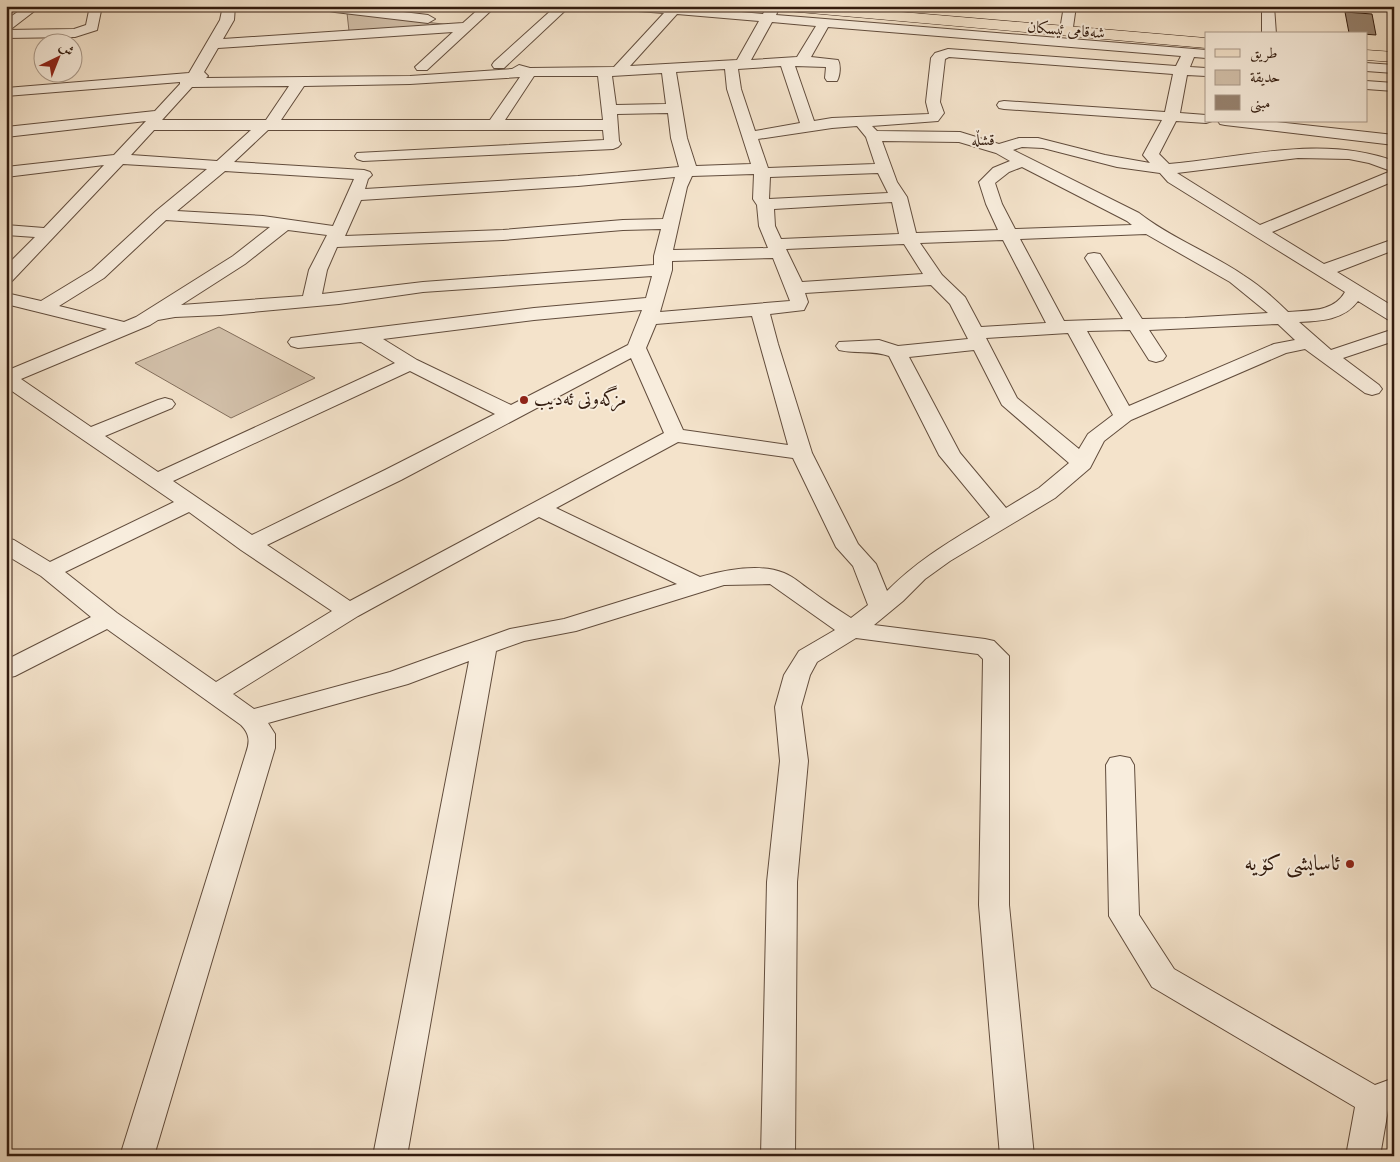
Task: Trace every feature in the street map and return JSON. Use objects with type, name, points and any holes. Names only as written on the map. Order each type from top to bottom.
[{"type":"main road","name":"شەقامی ئیسکان","points":[[861,6],[1068,24],[1205,42]]},
{"type":"main road","name":"شەقامی ئیسکان","points":[[773,10],[1127,33],[1205,36]]},
{"type":"main road","points":[[1368,47],[1394,49]]},
{"type":"main road","points":[[1368,55],[1394,57]]},
{"type":"street","points":[[6,34],[75,33],[84,31],[92,27],[96,6]]},
{"type":"street","points":[[6,277],[119,159],[190,80],[227,20],[229,6]]},
{"type":"street","points":[[422,67],[490,6]]},
{"type":"street","points":[[499,65],[564,6]]},
{"type":"street","points":[[625,6],[674,10],[773,10],[824,23],[1205,54]]},
{"type":"street","points":[[1068,24],[1069,6]]},
{"type":"street","points":[[1268,6],[1270,32]]},
{"type":"street","points":[[6,26],[31,9]]},
{"type":"street","points":[[616,177],[610,118],[611,72],[674,10]]},
{"type":"street","points":[[298,342],[364,336],[534,314],[760,310],[797,306],[799,302],[792,280],[766,226],[765,205],[761,200],[761,171],[734,89],[737,64],[773,10]]},
{"type":"street","points":[[213,44],[335,19],[468,26]]},
{"type":"street","points":[[335,19],[468,26]]},
{"type":"street","points":[[802,60],[824,23]]},
{"type":"street","points":[[750,136],[860,121],[934,118],[937,113],[933,102],[931,32]]},
{"type":"street","points":[[931,51],[1205,72]]},
{"type":"street","points":[[1189,53],[1181,70],[1172,115],[1151,155],[1174,179],[1394,315]]},
{"type":"street","points":[[190,80],[299,82],[410,80],[530,72],[611,72],[802,60],[833,62],[832,78]]},
{"type":"street","points":[[786,61],[809,127]]},
{"type":"street","points":[[6,92],[77,86],[422,67],[499,65],[530,72]]},
{"type":"street","points":[[1368,67],[1394,69]]},
{"type":"street","points":[[249,545],[393,475],[636,348],[652,311],[670,224],[688,165],[679,138],[668,69]]},
{"type":"street","points":[[495,124],[530,72]]},
{"type":"street","points":[[44,308],[98,274],[162,215],[221,166],[267,125],[299,82]]},
{"type":"street","points":[[1368,85],[1394,87]]},
{"type":"street","points":[[63,126],[77,86]]},
{"type":"street","points":[[1004,105],[1172,115],[1205,119]]},
{"type":"street","points":[[6,132],[153,120],[267,125],[495,124],[610,118],[675,108]]},
{"type":"street","points":[[860,121],[873,136],[889,182],[899,196],[909,239],[935,278],[958,301],[1009,401],[1082,462]]},
{"type":"street","points":[[1234,122],[1394,140]]},
{"type":"street","points":[[312,300],[318,270],[364,175],[362,156],[364,124]]},
{"type":"street","points":[[873,136],[960,137],[1001,150],[1133,217],[1150,229],[1236,278],[1263,298],[1308,343],[1372,389]]},
{"type":"street","points":[[1001,150],[1011,144],[1027,142],[1045,144],[1090,156],[1164,169],[1311,152],[1386,156],[1394,167]]},
{"type":"street","points":[[362,156],[613,144]]},
{"type":"street","points":[[6,172],[119,159],[364,175]]},
{"type":"street","points":[[1022,162],[1007,166],[987,182],[994,204],[1029,275],[1100,375],[1124,416]]},
{"type":"street","points":[[355,195],[685,171],[884,168]]},
{"type":"street","points":[[1260,231],[1394,175]]},
{"type":"street","points":[[765,205],[899,196]]},
{"type":"street","points":[[162,215],[285,224],[335,237],[503,235],[623,225],[670,224]]},
{"type":"street","points":[[285,224],[239,260],[154,315],[6,378],[349,612]]},
{"type":"street","points":[[154,315],[175,311],[220,309],[312,300],[663,263],[778,248],[909,239],[1150,229]]},
{"type":"street","points":[[6,230],[48,233]]},
{"type":"street","points":[[1323,270],[1394,244]]},
{"type":"street","points":[[1094,258],[1156,356]]},
{"type":"street","points":[[794,288],[935,278]]},
{"type":"street","points":[[846,346],[878,346],[897,352],[1067,327],[1185,324],[1323,315],[1338,311],[1351,298],[1354,290]]},
{"type":"street","points":[[6,298],[125,328]]},
{"type":"street","points":[[760,310],[768,344],[801,453],[848,547],[864,564],[881,606]]},
{"type":"street","points":[[1328,357],[1394,335]]},
{"type":"street","points":[[364,336],[410,364],[510,413]]},
{"type":"street","points":[[778,1156],[782,882],[794,761],[788,707],[797,675],[808,657],[852,630],[896,596],[917,574],[942,556],[1047,493],[1082,462],[1096,438],[1124,416],[1281,348],[1308,343]]},
{"type":"street","points":[[636,348],[675,435]]},
{"type":"street","points":[[897,352],[950,454],[1003,518]]},
{"type":"street","points":[[156,481],[410,364]]},
{"type":"street","points":[[89,435],[165,404]]},
{"type":"street","points":[[215,694],[349,612],[675,435],[801,453]]},
{"type":"street","points":[[49,571],[191,503]]},
{"type":"street","points":[[538,508],[698,585]]},
{"type":"street","points":[[8,549],[49,571],[108,618],[250,719],[261,730],[263,745],[137,1156]]},
{"type":"street","points":[[250,719],[400,678],[519,634],[567,626],[722,578],[762,576],[776,578],[852,630],[985,647],[996,656],[994,905],[1017,1156]]},
{"type":"street","points":[[6,670],[108,618]]},
{"type":"street","points":[[390,1156],[484,646]]},
{"type":"street","points":[[1120,765],[1124,916],[1163,978],[1383,1097],[1363,1156]]},
{"type":"green space","points":[[347,13],[451,25],[349,31]]},
{"type":"green space","points":[[219,327],[315,378],[231,418],[135,363]]},
{"type":"building","points":[[1345,12],[1372,14],[1376,35],[1368,34],[1368,32],[1349,32]]},
{"type":"place","name":"مزگەوتی ئەدیب","points":[[524,400]]},
{"type":"place","name":"ئاسایشی کۆیە","points":[[1350,864]]},
{"type":"district","name":"قشڵه‌","points":[[983,141]]}]
